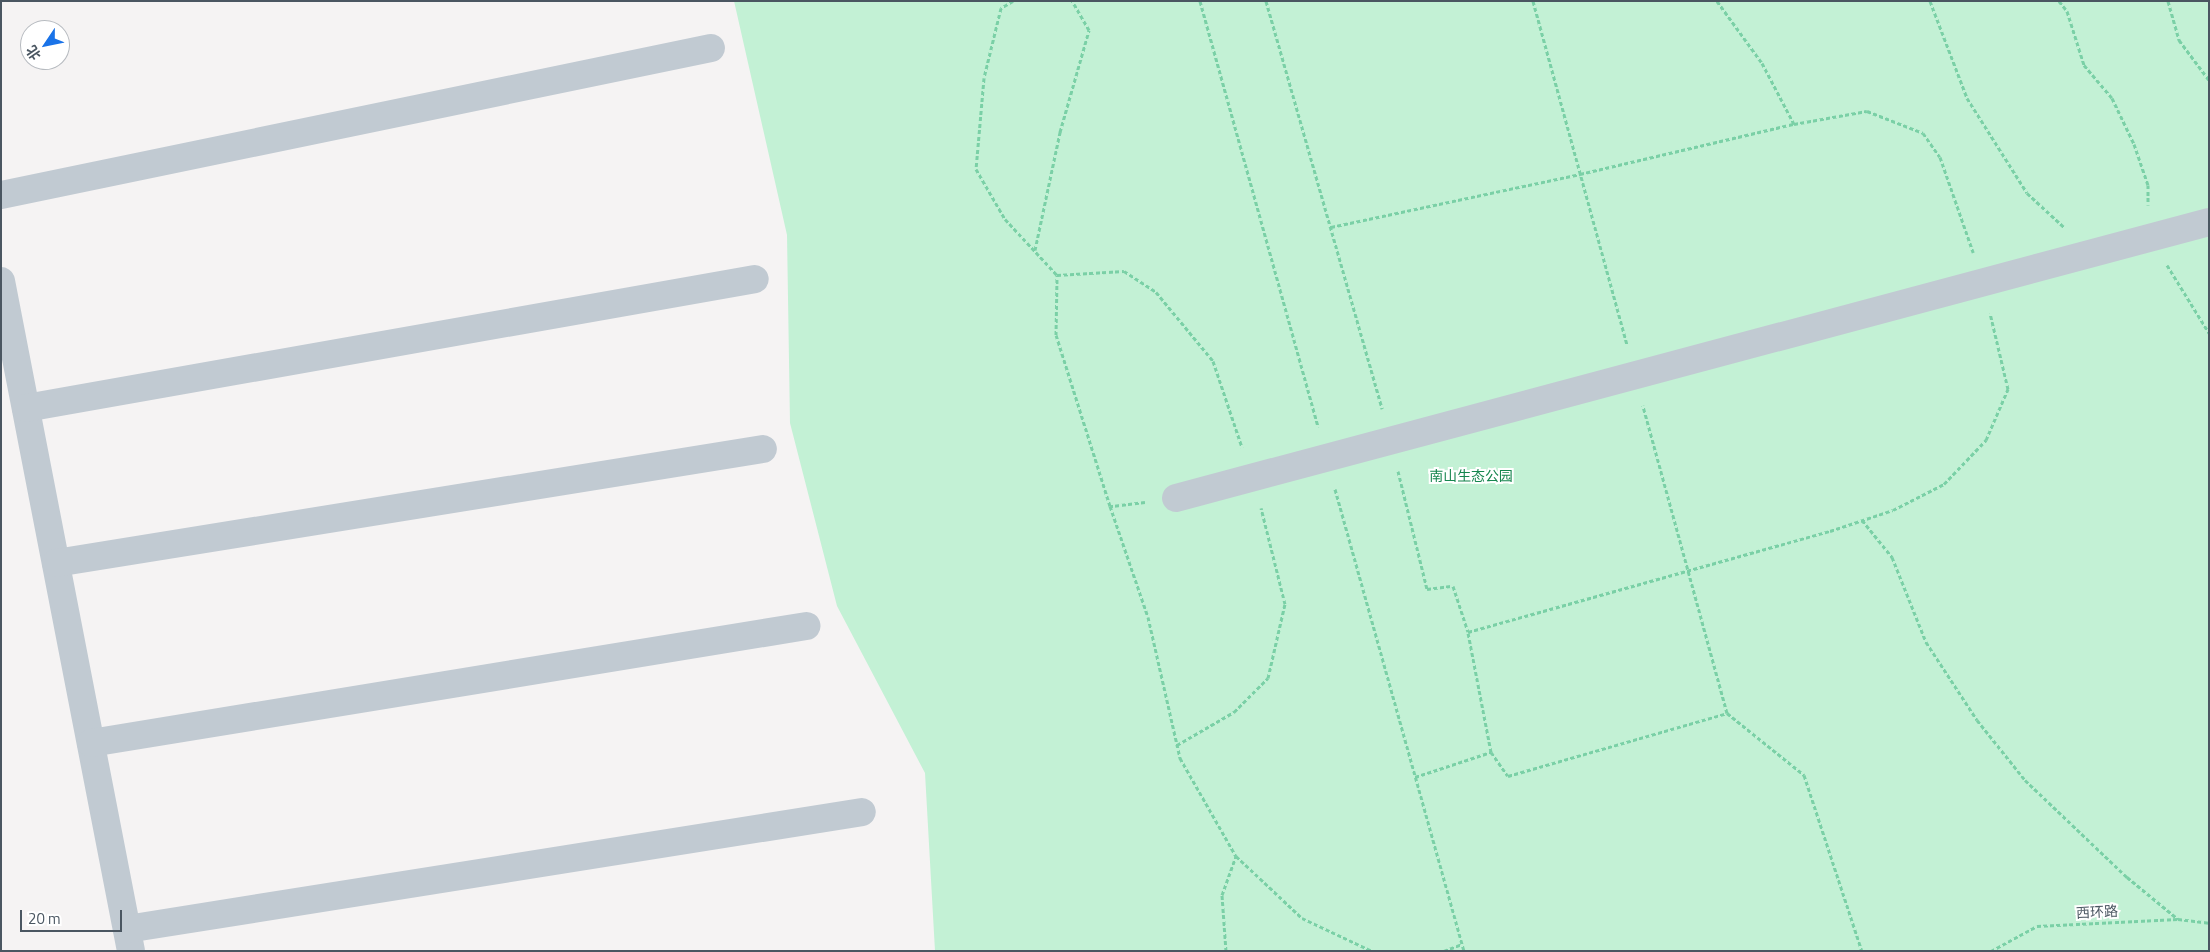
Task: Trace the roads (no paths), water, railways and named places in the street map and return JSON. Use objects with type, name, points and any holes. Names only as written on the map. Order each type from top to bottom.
[{"type":"street","points":[[1,195],[710,48]]},
{"type":"street","points":[[1176,498],[2209,222]]},
{"type":"street","points":[[26,408],[755,279]]},
{"type":"street","points":[[1,281],[129,940],[862,812]]},
{"type":"street","points":[[56,563],[763,449]]},
{"type":"street","points":[[91,743],[806,626]]},
{"type":"park label","name":"南山生态公园","points":[[1471,476]]}]
